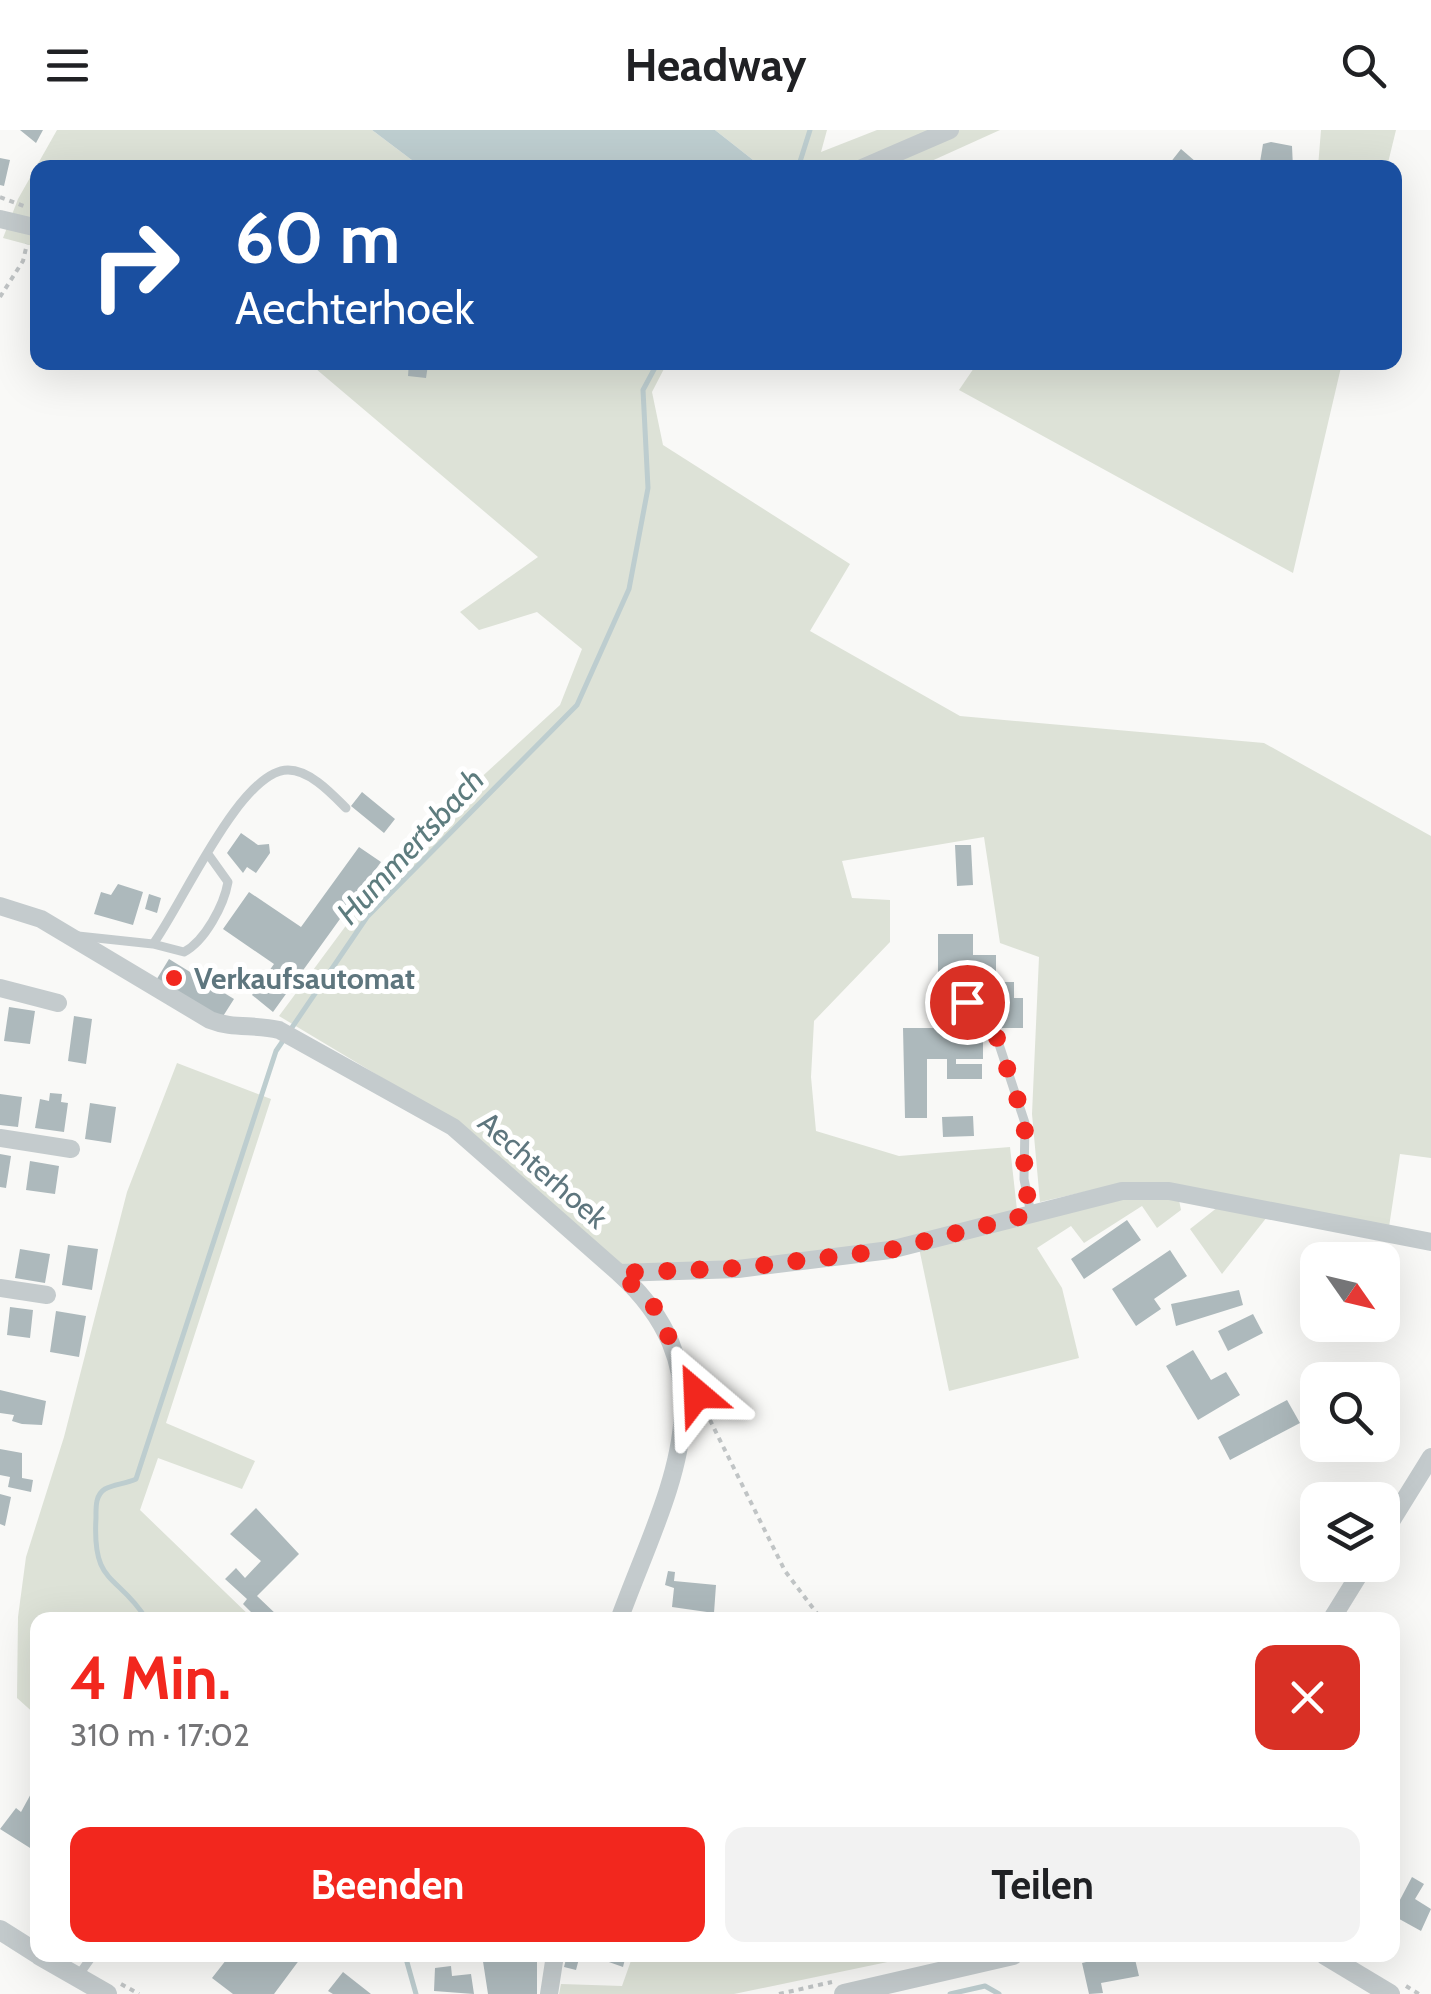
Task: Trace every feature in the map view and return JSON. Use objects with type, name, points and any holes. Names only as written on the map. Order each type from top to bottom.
[{"type":"street","points":[[881,160],[950,130]]},
{"type":"street","points":[[0,219],[30,226]]},
{"type":"street","points":[[0,906],[41,919],[118,965]]},
{"type":"street","name":"Aechterhoek","points":[[118,965],[225,1026],[260,1025],[279,1030],[452,1128],[652,1303],[680,1358],[684,1388],[676,1462],[622,1612]]},
{"type":"street","points":[[0,988],[58,1004]]},
{"type":"street","points":[[0,1138],[71,1149]]},
{"type":"street","points":[[619,1273],[738,1268],[890,1250],[1122,1190],[1168,1191],[1431,1242]]},
{"type":"street","points":[[0,1288],[47,1295]]},
{"type":"street","points":[[1400,1507],[1431,1457]]},
{"type":"street","points":[[1336,1612],[1354,1582]]},
{"type":"street","points":[[0,1930],[30,1950]]},
{"type":"street","points":[[50,1962],[107,1994]]},
{"type":"street","points":[[549,1994],[555,1962]]},
{"type":"street","points":[[844,1994],[983,1962]]},
{"type":"street","points":[[1337,1962],[1390,1994]]},
{"type":"lane","points":[[153,944],[248,794],[276,772],[296,770],[346,808]]},
{"type":"lane","points":[[70,936],[153,944],[184,952],[194,947],[225,897],[228,882],[208,854]]},
{"type":"lane","points":[[118,965],[130,941]]},
{"type":"lane","points":[[967,1002],[988,1011],[1020,1098],[1031,1214]]},
{"type":"lane","points":[[76,1978],[88,1962]]},
{"type":"path","points":[[0,297],[23,261],[30,241]]},
{"type":"path","points":[[697,1394],[786,1571],[816,1612]]},
{"type":"shaded area","points":[[57,130],[372,130],[412,160],[40,160]]},
{"type":"shaded area","points":[[372,130],[715,130],[753,160],[412,160]]},
{"type":"shaded area","points":[[715,130],[827,130],[821,152],[877,130],[1000,130],[934,160],[753,160]]},
{"type":"shaded area","points":[[1321,130],[1396,130],[1389,160],[1319,160]]},
{"type":"shaded area","points":[[30,178],[30,245],[3,238]]},
{"type":"shaded area","points":[[317,370],[663,370],[652,392],[663,445],[850,564],[810,631],[960,716],[1264,743],[1431,836],[1431,1158],[1400,1154],[1389,1227],[1119,1184],[1040,1202],[1032,1114],[1039,957],[1000,943],[984,837],[842,861],[852,898],[890,900],[890,942],[814,1021],[811,1077],[816,1131],[899,1156],[1010,1147],[1017,1210],[886,1243],[732,1263],[619,1265],[459,1124],[279,1016],[402,850],[560,705],[582,649],[537,612],[479,630],[460,612],[538,557]]},
{"type":"shaded area","points":[[973,370],[1340,370],[1293,573],[959,390]]},
{"type":"shaded area","points":[[177,1063],[271,1099],[166,1423],[255,1461],[242,1489],[158,1458],[140,1510],[246,1612],[30,1612],[30,1710],[17,1698],[18,1617],[26,1557],[64,1437],[127,1192]]},
{"type":"shaded area","points":[[1116,1196],[1179,1200],[1181,1210],[1157,1228],[1142,1206],[1084,1243],[1071,1226],[1037,1248],[1062,1288],[1079,1358],[949,1391],[919,1248]]},
{"type":"shaded area","points":[[1218,1207],[1267,1217],[1222,1274],[1190,1229]]},
{"type":"shaded area","points":[[631,1962],[887,1962],[734,1994],[559,1994],[561,1984],[622,1986]]},
{"type":"building","points":[[20,130],[43,130],[36,143]]},
{"type":"building","points":[[1263,144],[1292,146],[1293,160],[1260,160]]},
{"type":"building","points":[[1181,149],[1194,160],[1172,160]]},
{"type":"building","points":[[0,158],[10,160],[4,186],[0,185]]},
{"type":"building","points":[[408,370],[427,370],[426,378],[408,376]]},
{"type":"building","points":[[362,792],[395,819],[384,833],[351,806]]},
{"type":"building","points":[[241,833],[258,845],[269,844],[270,853],[256,873],[247,867],[243,873],[227,853]]},
{"type":"building","points":[[955,845],[971,845],[973,885],[957,886]]},
{"type":"building","points":[[359,847],[381,862],[273,1012],[252,995],[274,964],[223,929],[249,892],[301,927]]},
{"type":"building","points":[[118,884],[143,892],[133,925],[94,914],[101,892],[111,895]]},
{"type":"building","points":[[149,894],[161,898],[157,913],[145,909]]},
{"type":"building","points":[[938,934],[973,934],[973,955],[996,955],[996,982],[1014,982],[1014,998],[1023,998],[1023,1028],[1002,1028],[1001,988],[938,988]]},
{"type":"building","points":[[169,959],[234,999],[220,1021],[155,982]]},
{"type":"building","points":[[9,1007],[35,1011],[30,1044],[4,1041]]},
{"type":"building","points":[[74,1016],[92,1019],[86,1064],[68,1061]]},
{"type":"building","points":[[903,1028],[983,1028],[983,1059],[956,1059],[956,1064],[982,1064],[982,1079],[947,1079],[947,1059],[927,1059],[927,1118],[905,1118]]},
{"type":"building","points":[[50,1093],[62,1094],[61,1102],[68,1103],[64,1132],[35,1128],[40,1099],[49,1101]]},
{"type":"building","points":[[0,1094],[22,1097],[18,1127],[0,1125]]},
{"type":"building","points":[[90,1103],[116,1107],[111,1143],[85,1139]]},
{"type":"building","points":[[973,1116],[974,1136],[943,1137],[942,1117]]},
{"type":"building","points":[[0,1154],[11,1156],[6,1188],[0,1187]]},
{"type":"building","points":[[30,1161],[59,1166],[55,1194],[26,1190]]},
{"type":"building","points":[[1127,1220],[1141,1240],[1084,1279],[1071,1259]]},
{"type":"building","points":[[68,1245],[98,1249],[92,1290],[62,1285]]},
{"type":"building","points":[[20,1249],[50,1254],[45,1283],[15,1278]]},
{"type":"building","points":[[1170,1250],[1187,1276],[1154,1299],[1161,1309],[1136,1326],[1112,1289]]},
{"type":"building","points":[[1239,1290],[1243,1305],[1176,1326],[1171,1304]]},
{"type":"building","points":[[10,1307],[33,1310],[30,1338],[7,1335]]},
{"type":"building","points":[[56,1311],[86,1316],[79,1357],[50,1352]]},
{"type":"building","points":[[1253,1314],[1263,1333],[1228,1351],[1218,1331]]},
{"type":"building","points":[[1193,1350],[1211,1380],[1226,1372],[1240,1395],[1198,1420],[1166,1366]]},
{"type":"building","points":[[0,1390],[46,1401],[42,1425],[22,1424],[12,1421],[14,1415],[0,1413]]},
{"type":"building","points":[[1287,1400],[1300,1423],[1230,1460],[1218,1437]]},
{"type":"building","points":[[0,1449],[22,1453],[22,1478],[33,1480],[31,1492],[8,1487],[10,1477],[0,1475]]},
{"type":"building","points":[[0,1494],[11,1497],[5,1526],[0,1524]]},
{"type":"building","points":[[256,1508],[299,1554],[257,1596],[274,1612],[251,1612],[243,1604],[247,1599],[225,1579],[236,1568],[245,1578],[261,1561],[230,1534]]},
{"type":"building","points":[[668,1571],[675,1572],[674,1581],[716,1585],[714,1612],[672,1607],[674,1588],[665,1585]]},
{"type":"building","points":[[30,1796],[30,1848],[0,1829],[16,1808],[21,1812]]},
{"type":"building","points":[[1412,1877],[1424,1884],[1415,1899],[1431,1909],[1421,1931],[1400,1919],[1400,1900]]},
{"type":"building","points":[[225,1962],[298,1962],[274,1994],[233,1994],[212,1978]]},
{"type":"building","points":[[483,1962],[537,1962],[537,1994],[488,1994]]},
{"type":"building","points":[[565,1962],[578,1962],[576,1970],[564,1967]]},
{"type":"building","points":[[1136,1962],[1139,1976],[1101,1983],[1103,1993],[1089,1994],[1082,1963]]},
{"type":"building","points":[[451,1966],[452,1976],[471,1974],[474,1994],[434,1991],[435,1968]]},
{"type":"building","points":[[343,1972],[371,1994],[328,1991]]},
{"type":"waterway","name":"Hummertsbach","points":[[801,160],[810,130]]},
{"type":"waterway","name":"Hummertsbach","points":[[141,1612],[109,1577],[98,1556],[97,1502],[105,1489],[136,1479],[276,1051],[367,917],[577,705],[629,589],[648,488],[643,390],[654,370]]},
{"type":"waterway","name":"Hummertsbach","points":[[407,1962],[416,1994]]},
{"type":"waterway","name":"Hummertsbach","points":[[950,1994],[985,1986],[999,1994]]},
{"type":"place","name":"Verkaufsautomat","points":[[174,978]]},
{"type":"route","points":[[697,1394],[652,1303],[619,1273],[738,1268],[890,1250],[1031,1214],[1024,1179],[1025,1122],[1020,1098],[988,1011],[967,1002]]}]
